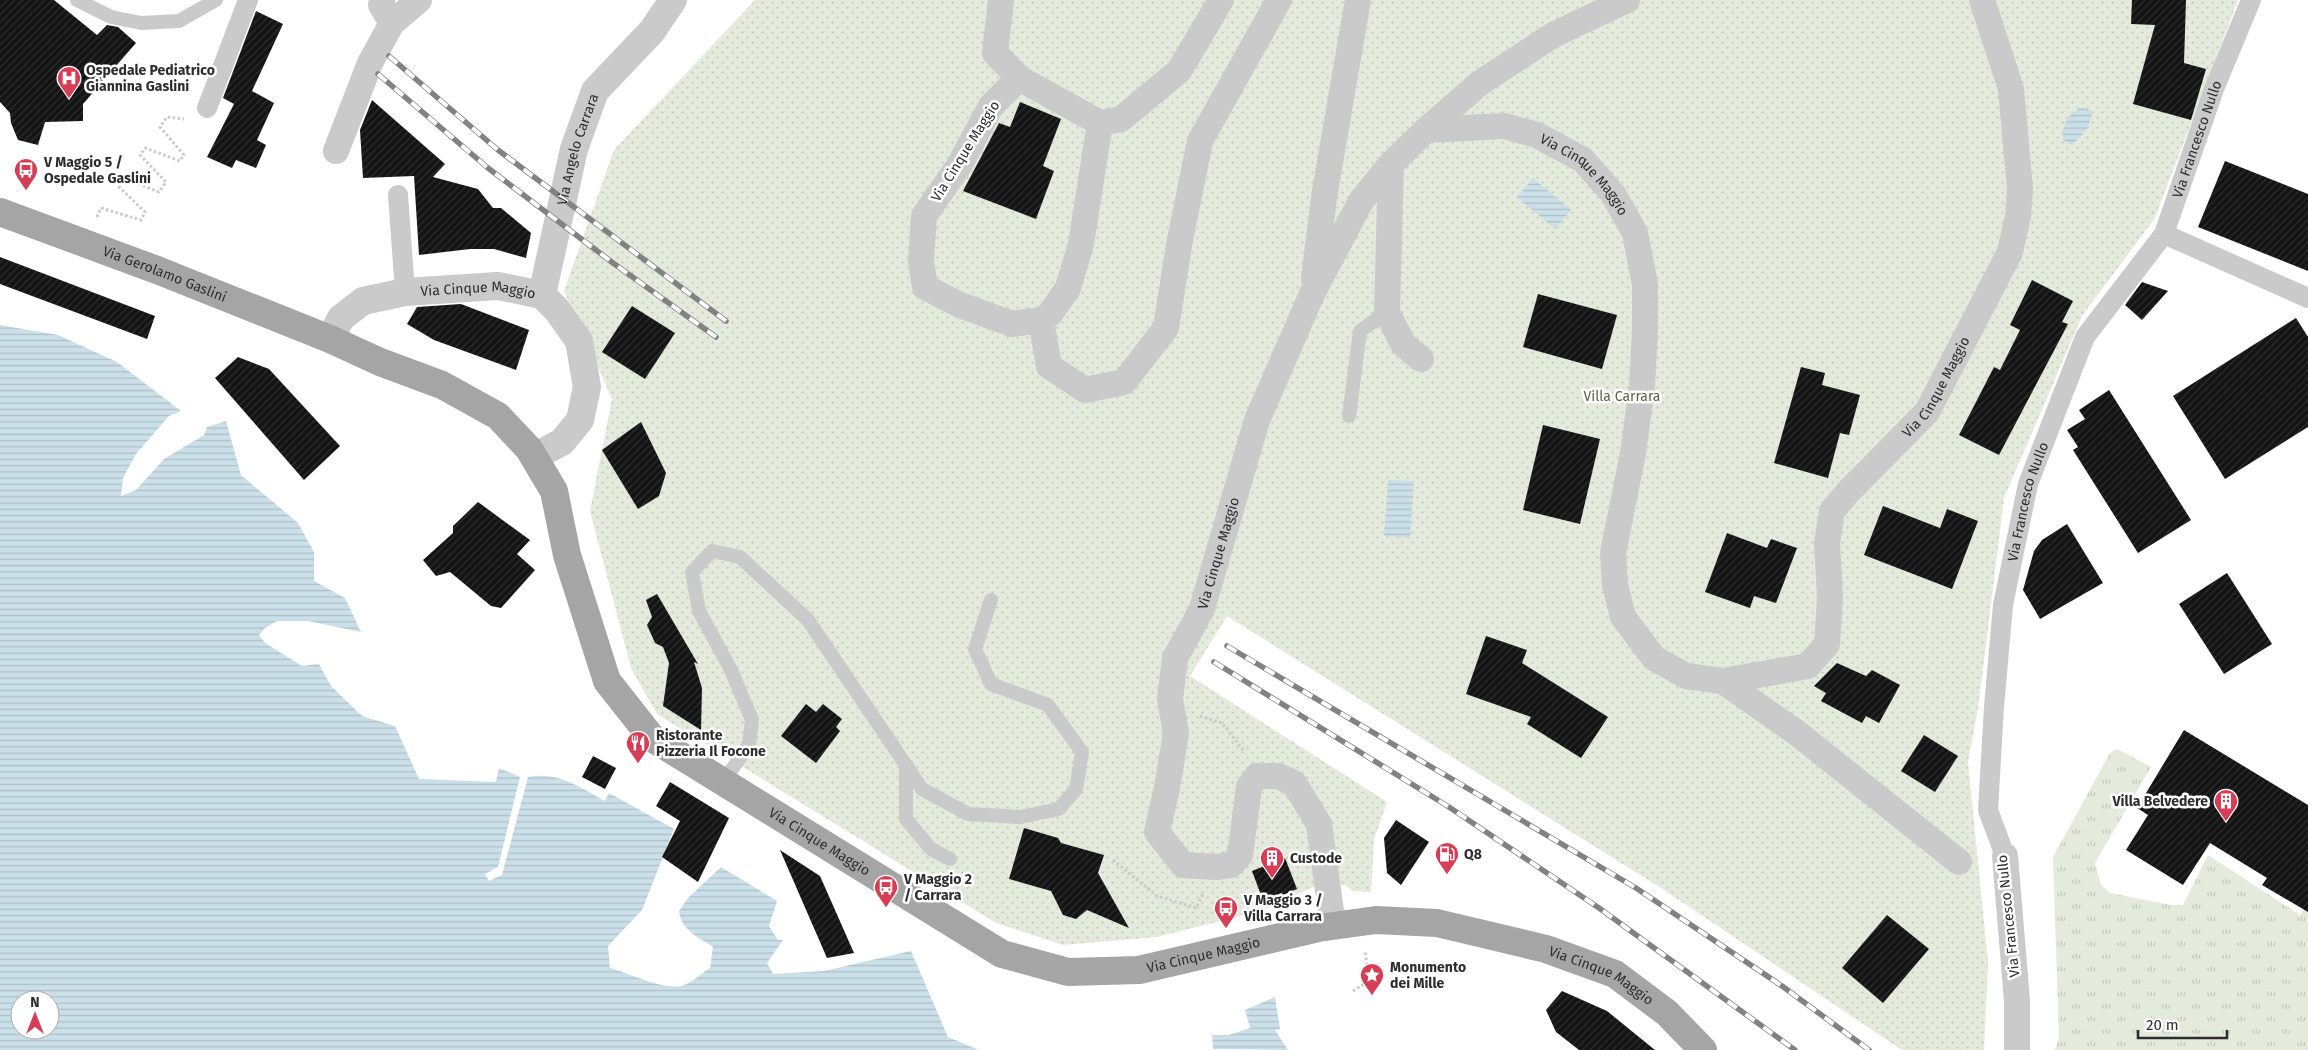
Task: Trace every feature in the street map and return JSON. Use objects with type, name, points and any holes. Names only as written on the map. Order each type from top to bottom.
[{"type":"main road","name":"Via Gerolamo Gaslini","points":[[0,212],[86,243],[330,339]]},
{"type":"main road","name":"Via Cinque Maggio","points":[[330,339],[380,362],[442,385],[498,416],[537,450],[554,491],[567,555],[606,681],[652,738],[1002,954],[1068,972],[1139,970],[1333,926],[1376,920],[1437,923],[1546,949],[1615,974],[1667,1013],[1703,1050]]},
{"type":"street","points":[[207,108],[248,0]]},
{"type":"street","points":[[336,151],[370,63],[387,12],[419,0]]},
{"type":"street","name":"Via Angelo Carrara","points":[[542,296],[574,149],[595,91],[652,31],[673,0]]},
{"type":"street","points":[[1001,0],[995,53],[1019,78],[1100,123],[1121,119],[1179,71],[1221,0]]},
{"type":"street","points":[[1100,123],[1081,244],[1068,288],[1050,314],[1041,320],[1049,366],[1085,390],[1124,382],[1166,328],[1179,245],[1200,141],[1279,0]]},
{"type":"street","name":"Via Cinque Maggio","points":[[1312,294],[1325,191],[1358,0]]},
{"type":"street","name":"Via Cinque Maggio","points":[[1257,776],[1249,788],[1240,855],[1231,865],[1216,867],[1183,865],[1156,832],[1167,788],[1176,733],[1170,699],[1175,658],[1202,609],[1257,420],[1312,294],[1361,201],[1391,164],[1426,130],[1480,84],[1553,35],[1627,0]]},
{"type":"street","name":"Via Cinque Maggio","points":[[1426,130],[1505,126],[1537,135],[1583,160],[1613,194],[1634,232],[1645,284],[1646,330],[1642,388],[1634,444],[1613,553],[1615,585],[1622,617],[1654,658],[1686,676],[1723,681],[1808,666],[1827,644],[1830,597],[1828,544],[1832,512],[1849,491],[1927,412],[2010,252],[2018,216],[2020,189],[2011,89],[1982,0]]},
{"type":"street","name":"Via Francesco Nullo","points":[[2016,1050],[2017,1000],[2005,856],[1988,810],[1994,707],[2003,605],[2028,484],[2085,337],[2164,234],[2214,89],[2251,0]]},
{"type":"street","name":"Via Cinque Maggio","points":[[1019,78],[991,106],[960,164],[924,216],[921,261],[925,287],[960,305],[1012,324],[1041,320]]},
{"type":"street","points":[[1391,164],[1386,312],[1403,344],[1421,360]]},
{"type":"street","name":"Via Cinque Maggio","points":[[398,195],[406,292]]},
{"type":"street","points":[[2164,234],[2308,298]]},
{"type":"street","name":"Via Cinque Maggio","points":[[330,339],[341,318],[363,301],[406,292],[498,286],[542,296],[557,310],[579,341],[587,387],[580,420],[562,442],[537,450]]},
{"type":"street","name":"Via Cinque Maggio","points":[[1723,681],[1797,733],[1959,862]]},
{"type":"street","points":[[1257,776],[1278,776],[1294,783],[1319,824],[1333,926]]},
{"type":"lane","points":[[77,0],[85,6],[110,17],[141,23],[179,21],[216,0]]},
{"type":"lane","points":[[1350,416],[1360,331],[1386,312]]},
{"type":"lane","points":[[723,782],[749,745],[752,720],[731,670],[699,611],[692,572],[712,551],[740,557],[808,620],[922,789],[968,814],[1020,817],[1059,809],[1076,790],[1082,752],[1048,705],[991,684],[975,649],[991,600]]},
{"type":"lane","points":[[906,767],[906,820],[932,850],[950,859]]},
{"type":"path","points":[[86,243],[101,208],[140,220],[146,212],[117,185],[122,178],[159,192],[166,182],[140,155],[145,148],[180,161],[184,155],[160,127],[167,117],[207,122],[212,114],[207,108]]},
{"type":"path","points":[[1170,699],[1174,710],[1222,722],[1241,745],[1257,776]]},
{"type":"path","points":[[1353,991],[1369,981],[1362,922]]},
{"type":"green space","name":"Villa Carrara","points":[[755,0],[2238,0],[2155,218],[2082,316],[2004,498],[1978,709],[1968,762],[1988,962],[1984,1050],[1902,1050],[1661,888],[1227,616],[1190,676],[1387,802],[1374,839],[1371,892],[1352,891],[1346,885],[1316,886],[1260,911],[1157,937],[1063,945],[996,923],[657,714],[631,668],[590,511],[612,399],[564,291],[614,150]]},
{"type":"green space","points":[[2117,749],[2151,767],[2095,863],[2101,885],[2110,893],[2171,905],[2183,905],[2208,855],[2300,915],[2308,903],[2308,1050],[2055,1050],[2059,1037],[2053,857],[2110,753]]},
{"type":"water","points":[[2082,107],[2092,111],[2090,122],[2083,134],[2071,145],[2063,140],[2063,129],[2066,120]]},
{"type":"water","points":[[1533,178],[1571,210],[1555,229],[1517,197]]},
{"type":"water","points":[[0,325],[58,335],[117,362],[181,411],[169,416],[136,454],[123,478],[121,496],[136,490],[164,459],[204,435],[207,427],[226,421],[241,475],[298,523],[314,552],[314,581],[345,598],[361,632],[308,621],[277,621],[265,628],[259,635],[265,643],[302,666],[319,664],[331,686],[362,716],[395,726],[419,779],[496,782],[499,768],[520,777],[498,867],[485,874],[489,881],[502,875],[528,777],[549,776],[559,778],[605,801],[609,793],[674,829],[642,910],[608,946],[610,968],[658,984],[676,986],[691,982],[710,968],[713,947],[687,928],[680,918],[679,911],[688,898],[721,867],[777,901],[769,926],[778,940],[783,940],[767,963],[773,974],[824,971],[911,951],[948,1037],[979,1050],[0,1050]]},
{"type":"water","points":[[1388,480],[1414,481],[1410,538],[1384,536]]},
{"type":"water","points":[[1275,997],[1280,1029],[1275,1030],[1288,1050],[1213,1049],[1212,1035],[1229,1035],[1250,1028],[1245,1010]]},
{"type":"building","points":[[0,0],[54,0],[97,35],[107,25],[118,27],[136,43],[83,104],[83,121],[45,122],[38,145],[18,140],[11,123],[10,113],[0,102]]},
{"type":"building","points":[[2132,0],[2186,0],[2184,63],[2206,69],[2191,120],[2133,104],[2155,25],[2131,24]]},
{"type":"building","points":[[256,11],[283,24],[252,91],[274,103],[257,140],[266,145],[256,168],[236,160],[232,168],[207,157],[234,104],[223,98]]},
{"type":"building","points":[[372,100],[445,164],[433,177],[478,189],[493,208],[501,208],[531,233],[526,258],[494,249],[470,249],[419,255],[414,176],[363,178],[360,130]]},
{"type":"building","points":[[1020,102],[1061,119],[1043,166],[1054,171],[1036,219],[963,191],[999,123],[1010,127]]},
{"type":"building","points":[[2225,161],[2308,194],[2308,271],[2198,227]]},
{"type":"building","points":[[0,257],[155,316],[147,339],[0,284]]},
{"type":"building","points":[[2032,280],[2073,301],[2062,322],[2068,324],[1999,455],[1959,435],[1994,367],[2000,370],[2020,330],[2010,325]]},
{"type":"building","points":[[2142,282],[2168,291],[2142,320],[2125,305]]},
{"type":"building","points":[[1538,294],[1617,315],[1602,369],[1523,347]]},
{"type":"building","points":[[461,304],[529,330],[516,370],[434,340],[407,324],[417,307]]},
{"type":"building","points":[[632,306],[675,333],[645,379],[602,352]]},
{"type":"building","points":[[2296,318],[2308,337],[2308,427],[2225,479],[2173,396]]},
{"type":"building","points":[[238,357],[269,369],[340,446],[304,480],[215,378]]},
{"type":"building","points":[[1801,367],[1825,373],[1822,385],[1860,395],[1849,435],[1840,433],[1828,478],[1774,463]]},
{"type":"building","points":[[2109,390],[2191,520],[2138,553],[2073,450],[2078,447],[2067,430],[2085,419],[2079,410]]},
{"type":"building","points":[[641,422],[666,473],[659,496],[638,509],[602,450]]},
{"type":"building","points":[[1543,425],[1600,439],[1580,524],[1523,510]]},
{"type":"building","points":[[478,502],[530,540],[517,554],[535,570],[501,608],[491,606],[450,572],[436,576],[423,560],[453,533],[453,526]]},
{"type":"building","points":[[1883,506],[1940,528],[1947,509],[1978,521],[1952,589],[1864,555]]},
{"type":"building","points":[[2067,524],[2103,583],[2040,619],[2023,590],[2034,551],[2042,540]]},
{"type":"building","points":[[1727,533],[1767,548],[1771,539],[1797,548],[1776,603],[1754,596],[1750,608],[1705,592]]},
{"type":"building","points":[[2227,573],[2272,644],[2224,674],[2179,604]]},
{"type":"building","points":[[657,594],[698,664],[694,662],[702,688],[701,730],[663,706],[669,663],[663,647],[655,643],[647,625],[652,617],[646,600]]},
{"type":"building","points":[[1486,636],[1527,650],[1522,663],[1608,717],[1581,758],[1527,724],[1531,717],[1466,694]]},
{"type":"building","points":[[1837,663],[1866,676],[1872,670],[1900,685],[1879,723],[1866,716],[1862,723],[1821,701],[1826,693],[1814,686]]},
{"type":"building","points":[[806,704],[816,712],[823,704],[842,719],[836,727],[840,731],[816,763],[781,736]]},
{"type":"building","name":"Villa Belvedere","points":[[2184,730],[2308,805],[2308,912],[2262,885],[2267,878],[2210,843],[2183,885],[2126,850],[2148,815],[2137,808]]},
{"type":"building","points":[[1924,735],[1958,756],[1935,792],[1901,771]]},
{"type":"building","points":[[593,756],[616,768],[605,789],[582,777]]},
{"type":"building","points":[[670,782],[729,818],[698,882],[662,857],[680,821],[656,806]]},
{"type":"building","points":[[1396,820],[1429,842],[1401,885],[1387,873],[1384,838]]},
{"type":"building","points":[[1024,828],[1058,838],[1061,843],[1104,855],[1098,873],[1129,928],[1087,910],[1076,919],[1063,915],[1051,891],[1009,879]]},
{"type":"building","points":[[780,850],[820,876],[854,953],[827,958]]},
{"type":"building","name":"Custode","points":[[1285,858],[1297,889],[1264,903],[1252,871]]},
{"type":"building","points":[[1887,915],[1929,949],[1883,1003],[1842,968]]},
{"type":"building","points":[[1562,991],[1607,1011],[1655,1050],[1579,1050],[1556,1032],[1546,1010]]},
{"type":"railway","points":[[389,56],[498,150],[726,321]]},
{"type":"railway","points":[[378,74],[488,168],[613,263],[716,337]]},
{"type":"railway","points":[[1227,646],[1636,888],[1782,986],[1869,1050]]},
{"type":"railway","points":[[1214,662],[1449,807],[1599,908],[1795,1050]]},
{"type":"place","name":"Ospedale Pediatrico Giannina Gaslini","points":[[69,99]]},
{"type":"place","name":"V Maggio 5 / Ospedale Gaslini","points":[[26,191]]},
{"type":"place","name":"Ristorante Pizzeria Il Focone","points":[[638,764]]},
{"type":"place","name":"Villa Belvedere","points":[[2226,822]]},
{"type":"place","name":"Q8","points":[[1447,875]]},
{"type":"place","name":"Custode","points":[[1272,879]]},
{"type":"place","name":"V Maggio 2 / Carrara","points":[[886,908]]},
{"type":"place","name":"V Maggio 3 / Villa Carrara","points":[[1226,929]]},
{"type":"place","name":"Monumento dei Mille","points":[[1372,996]]}]
